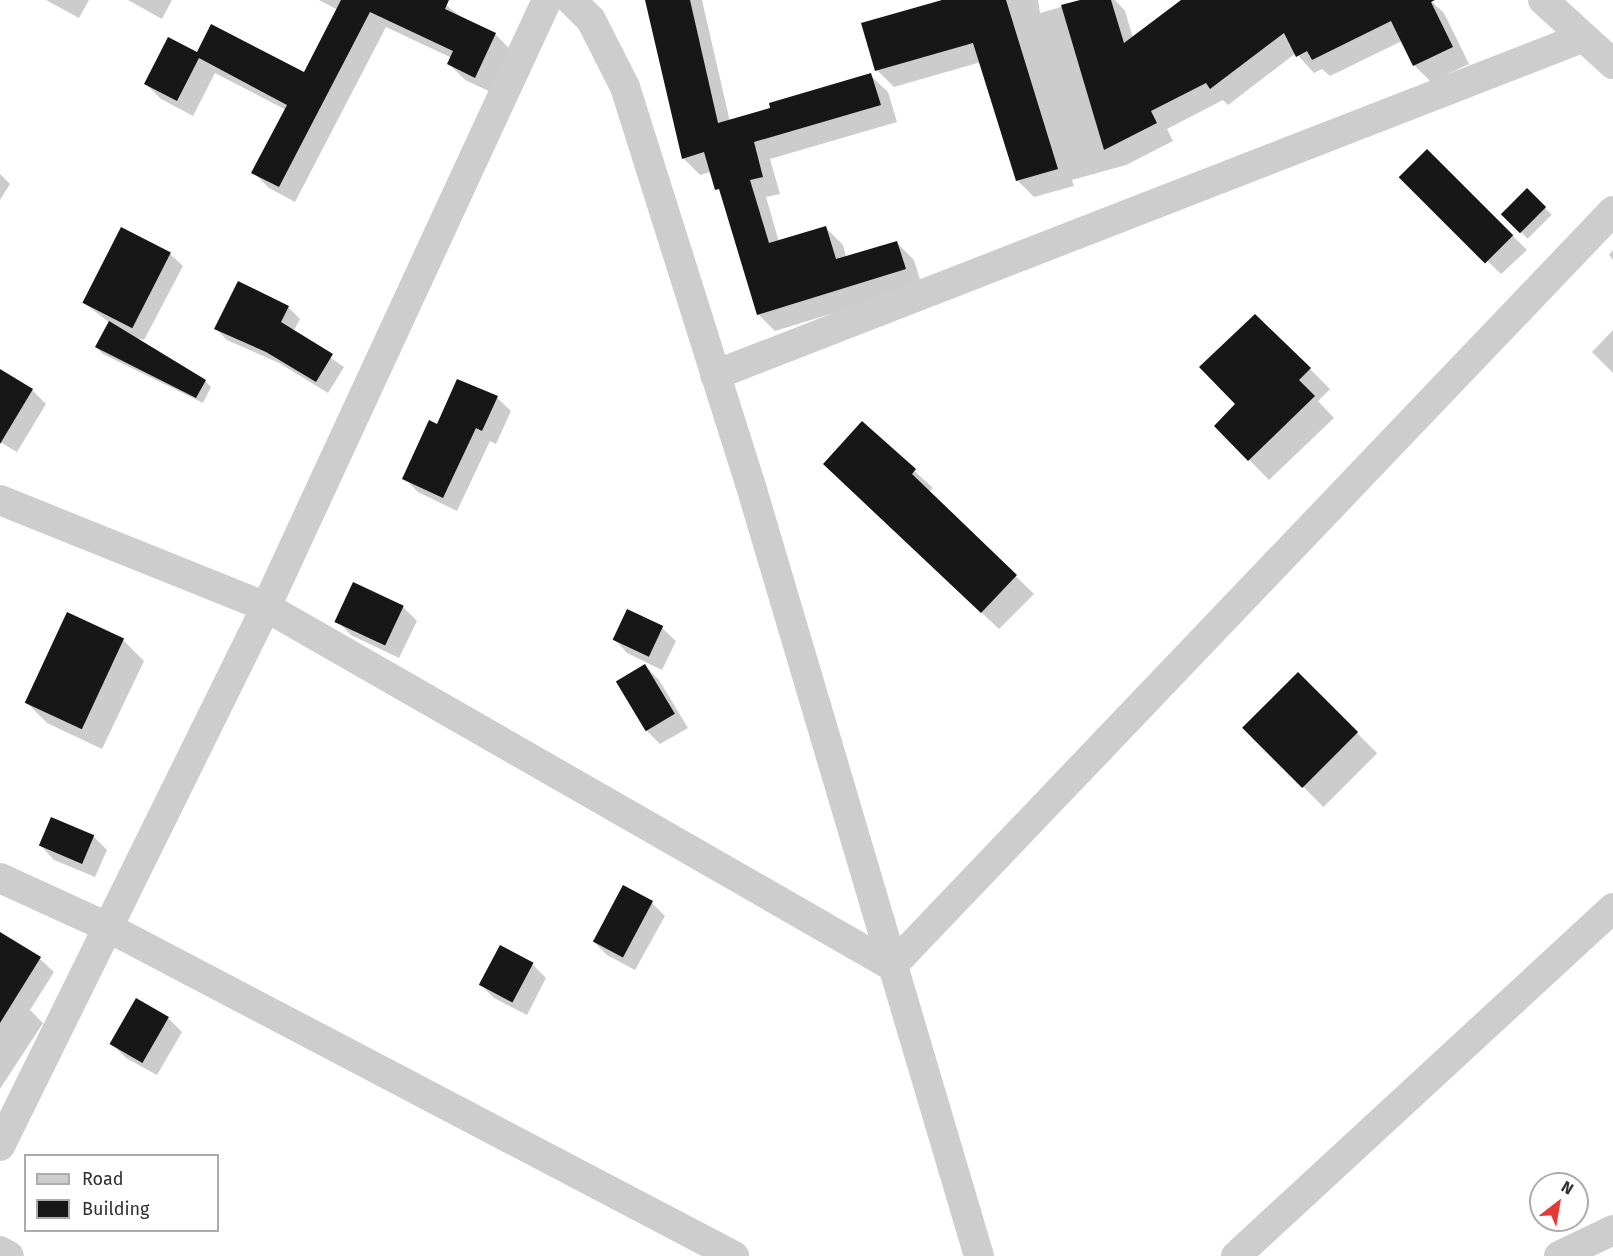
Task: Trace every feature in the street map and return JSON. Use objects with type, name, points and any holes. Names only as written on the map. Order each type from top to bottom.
[{"type":"street","points":[[0,1146],[266,607],[547,0]]},
{"type":"street","points":[[571,0],[591,20],[625,87],[716,375],[979,1256]]},
{"type":"street","points":[[1543,0],[1613,64]]},
{"type":"street","points":[[716,375],[1584,37]]},
{"type":"street","points":[[892,966],[1613,211]]},
{"type":"street","points":[[0,500],[266,607],[892,966]]},
{"type":"street","points":[[0,878],[109,928],[734,1256]]},
{"type":"street","points":[[1236,1256],[1613,908]]},
{"type":"street","points":[[1559,1256],[1613,1230]]},
{"type":"street","points":[[0,1251],[9,1256]]},
{"type":"building","points":[[341,0],[449,0],[445,9],[496,33],[475,78],[447,64],[453,51],[370,12],[279,187],[251,173],[287,105],[199,58],[177,101],[144,84],[168,37],[197,52],[211,24],[304,72]]},
{"type":"building","points":[[645,0],[690,0],[718,123],[770,108],[769,103],[871,73],[881,105],[754,142],[763,177],[750,180],[769,243],[826,226],[836,259],[897,241],[906,269],[757,315],[719,189],[715,190],[704,152],[682,159]]},
{"type":"building","points":[[942,0],[1006,0],[1058,169],[1016,181],[973,43],[875,71],[861,23]]},
{"type":"building","points":[[1080,0],[1111,0],[1124,43],[1181,0],[1435,0],[1431,2],[1453,47],[1413,66],[1391,21],[1312,60],[1307,51],[1296,57],[1284,33],[1210,89],[1206,83],[1151,111],[1157,123],[1104,150],[1061,5]]},
{"type":"building","points":[[1427,149],[1513,235],[1485,264],[1399,177]]},
{"type":"building","points":[[1527,188],[1546,207],[1520,233],[1501,214]]},
{"type":"building","points":[[121,227],[171,252],[132,328],[82,303]]},
{"type":"building","points":[[238,281],[289,306],[281,322],[333,354],[316,382],[266,352],[214,329]]},
{"type":"building","points":[[1255,314],[1311,368],[1299,380],[1315,396],[1248,461],[1214,426],[1235,404],[1199,367]]},
{"type":"building","points":[[109,321],[206,380],[196,398],[95,347]]},
{"type":"building","points":[[0,369],[33,389],[0,444]]},
{"type":"building","points":[[457,379],[498,396],[482,431],[476,428],[443,498],[402,479],[429,420],[437,424]]},
{"type":"building","points":[[862,421],[916,469],[912,474],[1017,575],[981,613],[823,464]]},
{"type":"building","points":[[353,582],[404,606],[385,646],[334,622]]},
{"type":"building","points":[[627,609],[663,626],[649,657],[613,640]]},
{"type":"building","points":[[67,612],[124,639],[82,729],[25,703]]},
{"type":"building","points":[[645,664],[675,714],[646,731],[616,682]]},
{"type":"building","points":[[1298,672],[1358,732],[1302,788],[1242,728]]},
{"type":"building","points":[[51,817],[94,835],[82,864],[39,846]]},
{"type":"building","points":[[623,885],[653,901],[623,957],[593,942]]},
{"type":"building","points":[[0,932],[41,957],[0,1023]]},
{"type":"building","points":[[500,945],[534,963],[512,1003],[479,985]]},
{"type":"building","points":[[136,998],[169,1017],[142,1063],[110,1044]]}]
